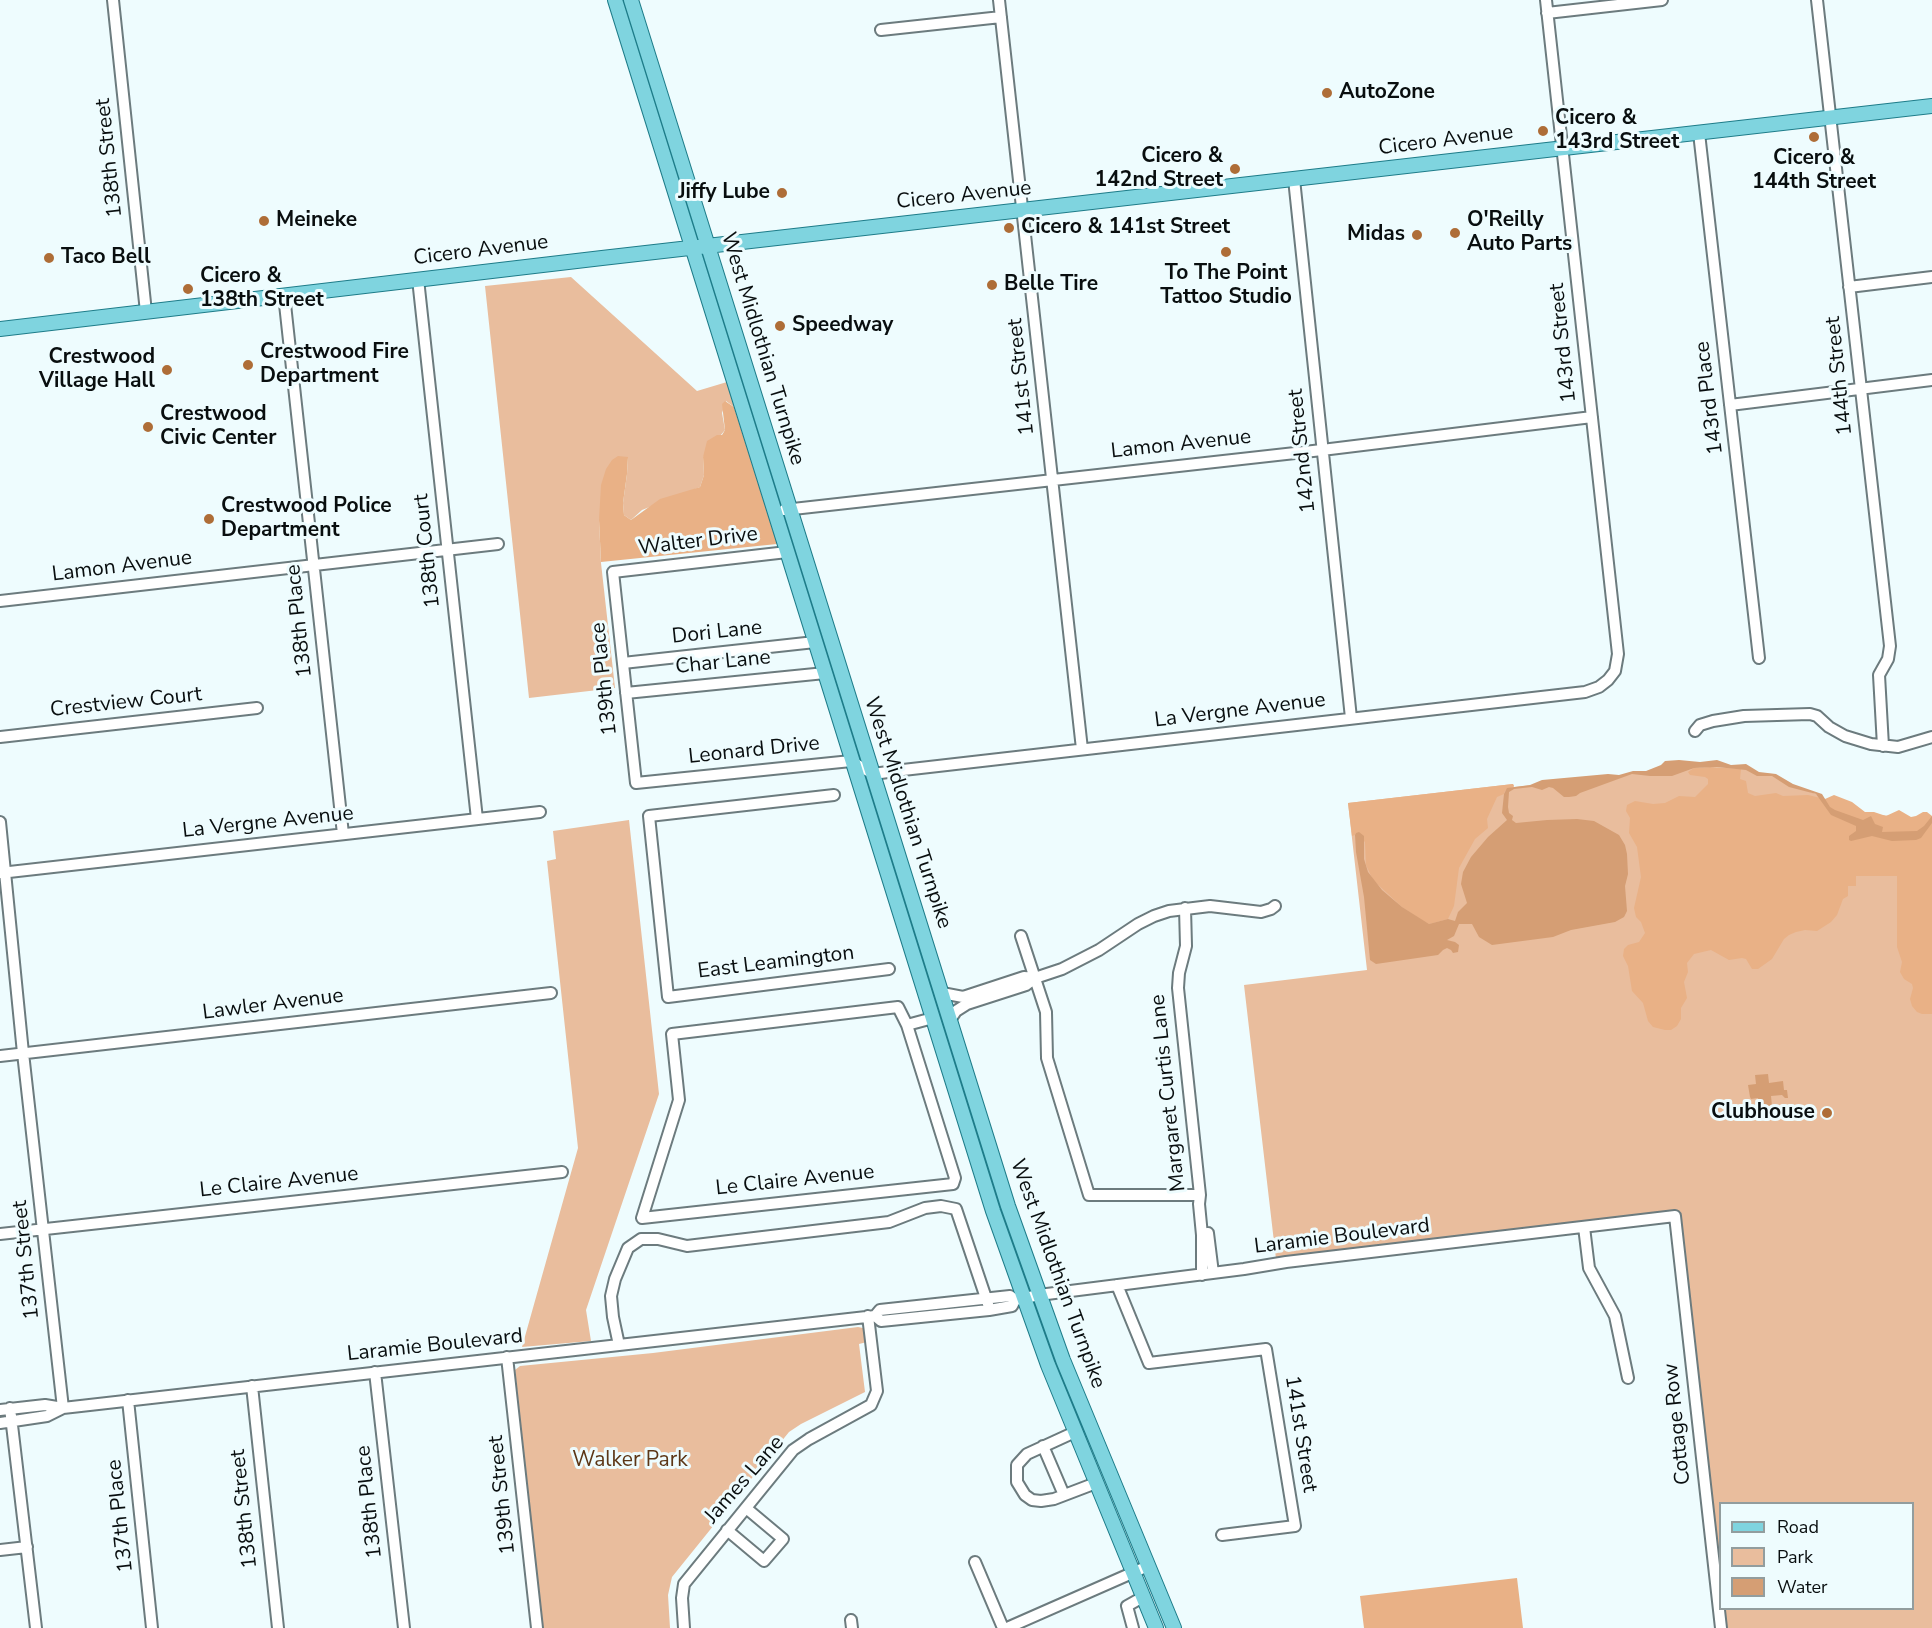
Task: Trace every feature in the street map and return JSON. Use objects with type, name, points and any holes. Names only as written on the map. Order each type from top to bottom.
[{"type":"main road","name":"West Midlothian Turnpike","points":[[615,0],[1019,1299],[1156,1628]]},
{"type":"main road","name":"West Midlothian Turnpike","points":[[631,0],[1008,1206],[1063,1360],[1173,1628]]},
{"type":"main road","name":"Cicero Avenue","points":[[0,329],[1932,106]]},
{"type":"main road","points":[[933,1018],[948,1014]]},
{"type":"street","name":"138th Street","points":[[113,0],[146,312]]},
{"type":"street","name":"141st Street","points":[[999,0],[1082,749]]},
{"type":"street","name":"143rd Street","points":[[1546,0],[1618,654],[1615,671],[1608,680]]},
{"type":"street","points":[[1547,13],[1662,0]]},
{"type":"street","name":"144th Street","points":[[1817,0],[1890,646],[1888,659],[1879,675],[1883,746]]},
{"type":"street","points":[[881,30],[1001,17]]},
{"type":"street","name":"143rd Place","points":[[1699,133],[1760,658]]},
{"type":"street","name":"142nd Street","points":[[1294,179],[1351,718]]},
{"type":"street","points":[[1849,287],[1932,277]]},
{"type":"street","name":"138th Court","points":[[418,279],[477,819]]},
{"type":"street","name":"138th Place","points":[[284,295],[343,834]]},
{"type":"street","points":[[1730,405],[1932,380]]},
{"type":"street","name":"Lamon Avenue","points":[[775,512],[1592,417]]},
{"type":"street","name":"Lamon Avenue","points":[[0,601],[498,544]]},
{"type":"street","name":"Walter Drive","points":[[613,572],[787,552]]},
{"type":"street","name":"139th Place","points":[[613,572],[636,783]]},
{"type":"street","name":"Dori Lane","points":[[623,663],[815,642]]},
{"type":"street","name":"Char Lane","points":[[626,693],[825,673]]},
{"type":"street","name":"La Vergne Avenue","points":[[873,774],[1585,692],[1599,687],[1608,680]]},
{"type":"street","name":"Crestview Court","points":[[0,737],[257,708]]},
{"type":"street","points":[[1695,731],[1700,725],[1713,720],[1744,716],[1809,714],[1817,716],[1829,727],[1845,736],[1883,746],[1898,747],[1932,737]]},
{"type":"street","name":"Leonard Drive","points":[[636,783],[852,761],[873,774]]},
{"type":"street","name":"East Leamington","points":[[834,795],[649,816],[668,997],[889,969]]},
{"type":"street","name":"La Vergne Avenue","points":[[3,872],[540,812]]},
{"type":"street","name":"137th Street","points":[[0,822],[3,872],[63,1408]]},
{"type":"street","points":[[948,1014],[967,1004],[1026,985],[1035,978],[1084,960],[1154,916],[1185,908],[1217,907],[1261,912],[1275,906]]},
{"type":"street","name":"Margaret Curtis Lane","points":[[1185,908],[1186,946],[1179,973],[1178,988],[1200,1195],[1204,1204],[1207,1274]]},
{"type":"street","points":[[1021,936],[1047,1019],[1047,1058],[1089,1195],[1200,1195]]},
{"type":"street","points":[[942,993],[963,997],[1024,977],[1035,978]]},
{"type":"street","name":"Lawler Avenue","points":[[0,1056],[551,993]]},
{"type":"street","name":"Le Claire Avenue","points":[[898,1007],[908,1025],[955,1178],[953,1184],[642,1218],[679,1100],[672,1034],[898,1007]]},
{"type":"street","points":[[908,1025],[933,1018]]},
{"type":"street","name":"Le Claire Avenue","points":[[0,1234],[562,1172]]},
{"type":"street","points":[[619,1345],[611,1296],[615,1279],[628,1248],[641,1239],[658,1239],[687,1246],[890,1222],[925,1208],[940,1206],[956,1209],[988,1305]]},
{"type":"street","name":"Laramie Boulevard","points":[[5,1409],[45,1405],[63,1408],[872,1316],[880,1310],[988,1305],[1010,1296],[1019,1299],[1286,1262],[1675,1216]]},
{"type":"street","name":"Cottage Row","points":[[1675,1216],[1721,1628]]},
{"type":"street","points":[[1584,1227],[1591,1274],[1615,1316],[1628,1378]]},
{"type":"street","name":"141st Street","points":[[1117,1285],[1149,1363],[1266,1349],[1295,1526],[1222,1535]]},
{"type":"street","name":"James Lane","points":[[684,1628],[682,1598],[684,1584],[794,1450],[809,1439],[871,1405],[877,1391],[872,1316]]},
{"type":"street","name":"139th Street","points":[[507,1357],[537,1628]]},
{"type":"street","name":"138th Place","points":[[375,1372],[404,1628]]},
{"type":"street","name":"138th Street","points":[[252,1386],[278,1628]]},
{"type":"street","name":"137th Place","points":[[128,1400],[152,1628]]},
{"type":"street","points":[[0,1423],[47,1416],[63,1408]]},
{"type":"street","points":[[5,1409],[12,1421],[36,1628]]},
{"type":"street","points":[[1075,1432],[1020,1459],[1016,1473],[1017,1482],[1020,1489],[1032,1500],[1054,1499],[1096,1483]]},
{"type":"street","points":[[1043,1446],[1065,1495]]},
{"type":"street","points":[[727,1530],[764,1561],[783,1539],[746,1508]]},
{"type":"street","points":[[0,1550],[27,1547]]},
{"type":"street","points":[[975,1562],[1005,1628],[1148,1566]]},
{"type":"street","points":[[1133,1628],[1126,1606],[1143,1597]]},
{"type":"green space","points":[[571,277],[697,391],[727,382],[734,407],[726,401],[722,413],[725,430],[703,457],[704,475],[700,487],[642,510],[631,520],[624,515],[623,503],[628,457],[599,520],[601,563],[615,688],[529,698],[485,286]]},
{"type":"green space","points":[[1745,767],[1756,773],[1773,774],[1790,785],[1819,795],[1830,810],[1932,820],[1932,1628],[1724,1628],[1721,1610],[1914,1610],[1914,1502],[1719,1502],[1719,1592],[1676,1210],[1276,1259],[1244,985],[1367,970],[1348,803],[1513,784],[1514,787],[1621,776],[1657,768]]},
{"type":"green space","points":[[629,820],[659,1094],[586,1310],[591,1341],[522,1347],[578,1148],[547,861],[556,859],[553,831]]},
{"type":"green space","name":"Walker Park","points":[[858,1327],[866,1331],[867,1342],[859,1344],[865,1392],[789,1432],[672,1577],[668,1595],[670,1628],[543,1628],[515,1370],[520,1366],[653,1353]]},
{"type":"shaded area","points":[[725,401],[734,407],[777,544],[601,562],[599,520],[601,485],[606,469],[612,460],[618,456],[628,457],[623,503],[624,515],[631,520],[660,499],[700,487],[704,475],[703,457],[707,441],[717,435],[722,435],[725,430],[722,404]]},
{"type":"shaded area","points":[[1694,768],[1741,769],[1740,779],[1746,781],[1748,793],[1755,796],[1776,793],[1783,796],[1808,795],[1825,799],[1834,795],[1852,802],[1865,812],[1886,816],[1899,810],[1911,817],[1923,812],[1932,816],[1932,1014],[1917,1012],[1912,1006],[1910,999],[1912,984],[1904,979],[1900,972],[1902,962],[1897,947],[1897,876],[1856,876],[1856,886],[1848,886],[1848,896],[1843,899],[1837,915],[1831,922],[1817,931],[1805,930],[1789,935],[1772,959],[1758,969],[1752,969],[1746,959],[1729,960],[1711,950],[1694,954],[1687,963],[1688,972],[1684,982],[1687,998],[1681,1008],[1681,1019],[1671,1030],[1653,1027],[1648,1021],[1643,1003],[1632,991],[1628,966],[1623,956],[1624,949],[1628,945],[1639,942],[1645,933],[1634,908],[1641,877],[1637,847],[1629,833],[1630,818],[1626,811],[1627,805],[1635,801],[1653,804],[1665,803],[1679,796],[1695,797],[1708,784],[1708,779],[1690,775],[1688,772]]},
{"type":"shaded area","points":[[1513,784],[1514,786],[1497,797],[1487,819],[1488,828],[1475,839],[1459,868],[1454,906],[1448,919],[1429,924],[1423,921],[1402,907],[1373,880],[1366,865],[1365,842],[1356,833],[1352,836],[1348,803]]},
{"type":"shaded area","points":[[1517,1578],[1523,1628],[1364,1628],[1360,1596]]},
{"type":"water","points":[[1717,760],[1731,765],[1746,764],[1759,772],[1776,774],[1793,784],[1822,794],[1830,807],[1835,810],[1863,820],[1871,816],[1875,824],[1883,827],[1882,832],[1917,831],[1932,816],[1932,823],[1921,838],[1916,840],[1892,841],[1872,836],[1851,841],[1849,836],[1856,831],[1856,826],[1831,815],[1816,794],[1789,787],[1772,776],[1757,776],[1746,770],[1717,767],[1694,768],[1672,776],[1632,774],[1569,797],[1564,797],[1549,787],[1542,790],[1532,787],[1514,789],[1509,792],[1508,807],[1509,813],[1513,816],[1512,820],[1516,823],[1577,819],[1594,821],[1619,835],[1627,854],[1628,874],[1625,886],[1627,911],[1624,917],[1615,922],[1571,930],[1553,937],[1492,945],[1479,937],[1472,924],[1459,924],[1454,936],[1447,940],[1459,945],[1458,952],[1453,953],[1447,948],[1438,955],[1376,964],[1370,960],[1364,897],[1356,852],[1356,833],[1359,832],[1364,836],[1364,859],[1368,872],[1382,890],[1402,907],[1429,924],[1448,919],[1455,921],[1458,912],[1467,903],[1461,884],[1463,872],[1471,857],[1507,820],[1502,813],[1507,788],[1530,785],[1542,780],[1646,771],[1665,761],[1700,762]]},
{"type":"water","points":[[1768,1074],[1769,1083],[1783,1081],[1788,1098],[1782,1095],[1771,1096],[1772,1106],[1760,1107],[1758,1098],[1751,1099],[1748,1085],[1756,1084],[1755,1075]]},
{"type":"place","name":"AutoZone","points":[[1327,93]]},
{"type":"place","name":"Cicero & 143rd Street","points":[[1543,131]]},
{"type":"place","name":"Cicero & 144th Street","points":[[1814,137]]},
{"type":"place","name":"Cicero & 142nd Street","points":[[1235,169]]},
{"type":"place","name":"Jiffy Lube","points":[[782,193]]},
{"type":"place","name":"Meineke","points":[[264,221]]},
{"type":"place","name":"Cicero & 141st Street","points":[[1009,228]]},
{"type":"place","name":"O'Reilly Auto Parts","points":[[1455,233]]},
{"type":"place","name":"Midas","points":[[1417,235]]},
{"type":"place","name":"To The Point Tattoo Studio","points":[[1226,252]]},
{"type":"place","name":"Taco Bell","points":[[49,258]]},
{"type":"place","name":"Belle Tire","points":[[992,285]]},
{"type":"place","name":"Cicero & 138th Street","points":[[188,289]]},
{"type":"place","name":"Speedway","points":[[780,326]]},
{"type":"place","name":"Crestwood Fire Department","points":[[248,365]]},
{"type":"place","name":"Crestwood Village Hall","points":[[167,370]]},
{"type":"place","name":"Crestwood Civic Center","points":[[148,427]]},
{"type":"place","name":"Crestwood Police Department","points":[[209,519]]},
{"type":"place","name":"Clubhouse","points":[[1827,1113]]}]
